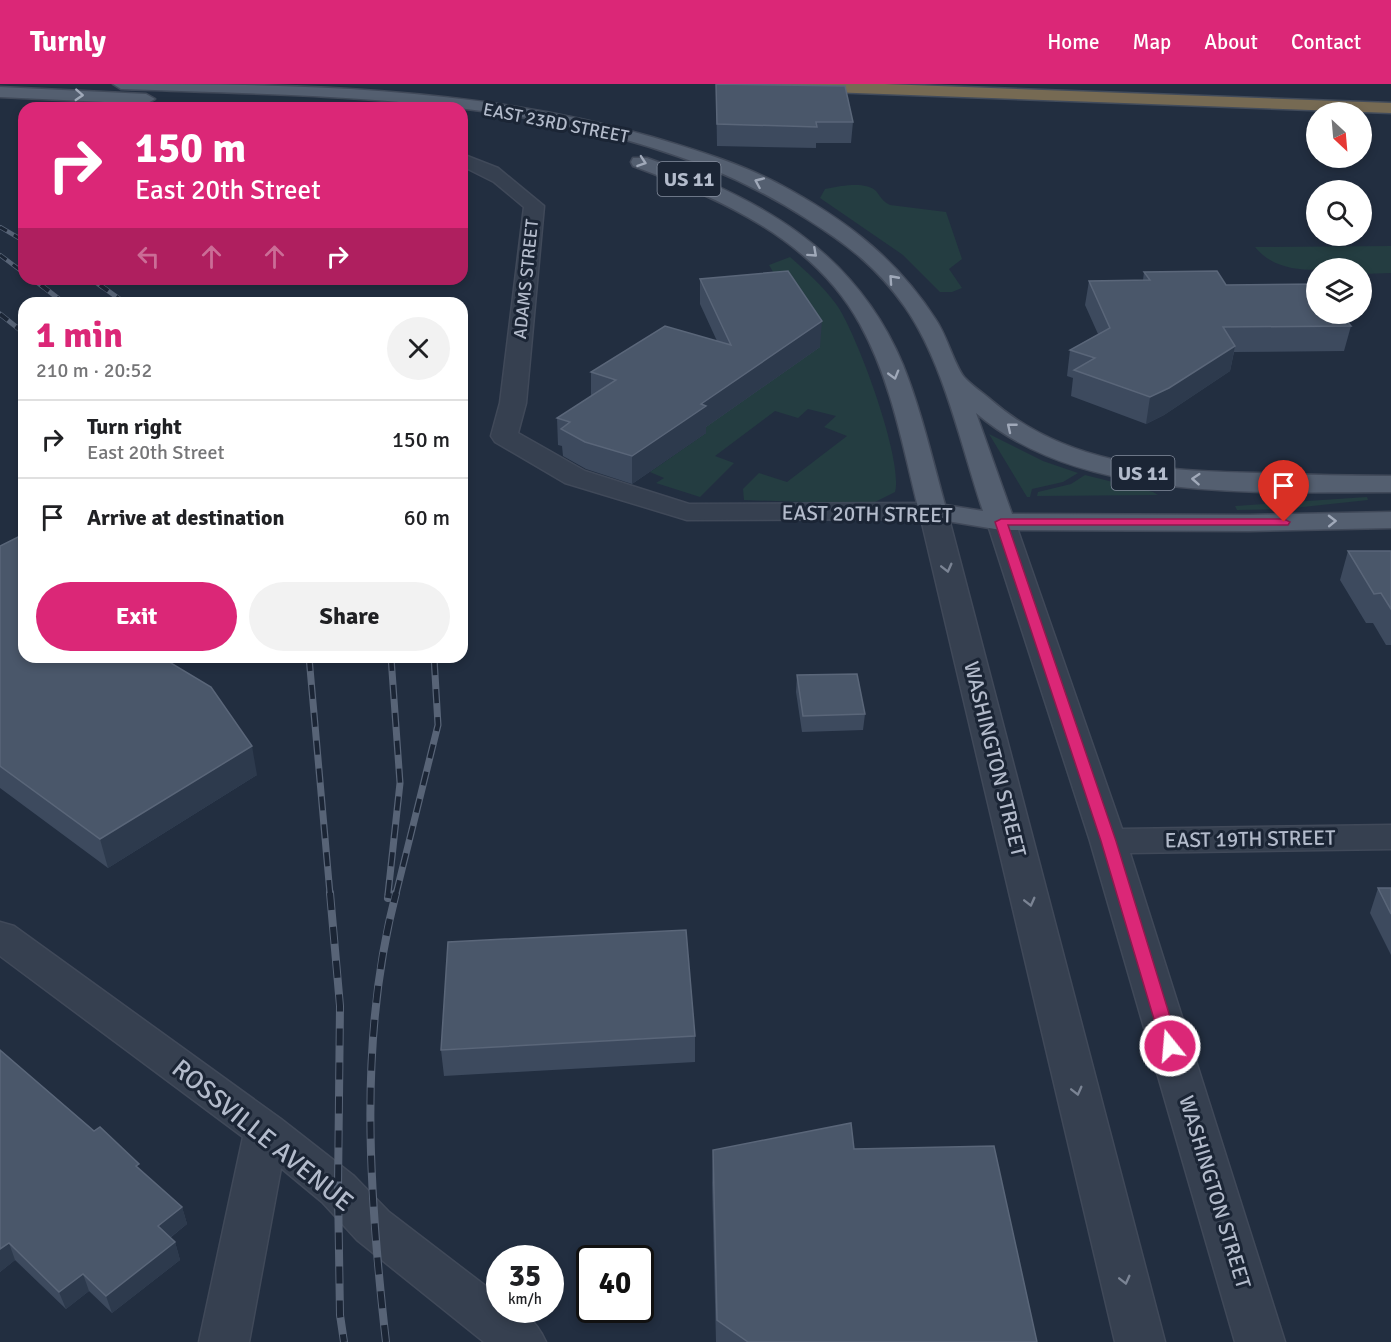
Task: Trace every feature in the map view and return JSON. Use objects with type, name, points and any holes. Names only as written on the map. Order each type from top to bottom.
[{"type":"highway","points":[[748,84],[1391,108]]},
{"type":"highway","points":[[1080,96],[1306,116]]},
{"type":"highway","points":[[1372,122],[1391,124]]},
{"type":"main road","name":"EAST 23RD STREET","points":[[121,84],[435,102]]},
{"type":"main road","points":[[0,92],[204,102]]},
{"type":"main road","name":"EAST 23RD STREET","points":[[468,106],[542,116],[658,144],[716,163],[772,188],[811,210],[862,246],[898,283],[929,325]]},
{"type":"main road","name":"EAST 23RD STREET","points":[[468,123],[569,141]]},
{"type":"main road","name":"EAST 23RD STREET","points":[[624,156],[680,175],[771,220],[809,249],[845,283],[870,321]]},
{"type":"main road","name":"WASHINGTON STREET","points":[[870,321],[890,363],[933,511]]},
{"type":"main road","name":"WASHINGTON STREET","points":[[929,325],[952,379],[997,512]]},
{"type":"main road","name":"US 11","points":[[952,379],[1019,434],[1054,451],[1102,466],[1158,476],[1221,481],[1391,484]]},
{"type":"main road","points":[[997,512],[1292,494],[1359,484]]},
{"type":"main road","name":"EAST 20TH STREET","points":[[933,511],[1249,523],[1391,520]]},
{"type":"street","name":"ADAMS STREET","points":[[468,162],[508,183],[534,206],[513,403],[504,436]]},
{"type":"street","name":"EAST 20TH STREET","points":[[504,436],[574,477],[687,512],[933,511]]},
{"type":"street","name":"WASHINGTON STREET","points":[[933,511],[1140,1342]]},
{"type":"street","name":"WASHINGTON STREET","points":[[997,512],[1108,841],[1260,1342]]},
{"type":"street","name":"EAST 19TH STREET","points":[[1108,841],[1391,837]]},
{"type":"street","name":"ROSSVILLE AVENUE","points":[[0,936],[266,1131],[338,1189],[373,1226],[520,1342]]},
{"type":"street","points":[[224,1342],[266,1131]]},
{"type":"green space","points":[[859,185],[872,188],[890,205],[946,212],[962,259],[949,269],[962,288],[952,292],[940,292],[903,255],[820,198],[825,189]]},
{"type":"green space","points":[[1391,246],[1391,273],[1372,274],[1372,258],[1306,258],[1306,270],[1291,268],[1266,257],[1255,247]]},
{"type":"green space","points":[[790,257],[831,297],[855,340],[886,426],[896,476],[895,492],[875,502],[863,504],[744,500],[743,489],[759,473],[787,482],[847,436],[824,427],[836,416],[808,409],[798,418],[775,411],[715,456],[734,463],[700,497],[656,483],[664,478],[650,472],[706,433],[701,431],[787,296],[769,265]]},
{"type":"green space","points":[[989,434],[1043,461],[1078,473],[1063,482],[1032,489],[1030,497],[1027,497]]},
{"type":"green space","points":[[1085,475],[1158,495],[1037,496],[1038,492],[1071,484]]},
{"type":"green space","points":[[1367,497],[1368,500],[1284,509],[1237,510],[1235,506]]},
{"type":"building","points":[[716,84],[845,86],[853,122],[816,122],[817,127],[717,124]]},
{"type":"building","points":[[788,271],[822,321],[701,404],[706,406],[632,456],[585,442],[561,429],[570,422],[557,418],[616,380],[591,372],[665,326],[731,345],[700,279]]},
{"type":"building","points":[[1217,271],[1226,285],[1306,284],[1306,324],[1349,324],[1351,326],[1223,327],[1235,346],[1169,388],[1150,397],[1074,370],[1095,358],[1070,350],[1110,328],[1089,281],[1150,280],[1144,272]]},
{"type":"building","points":[[18,537],[18,663],[171,663],[211,687],[252,746],[100,839],[0,766],[0,546]]},
{"type":"building","points":[[1348,551],[1391,551],[1391,609],[1381,593],[1374,594]]},
{"type":"building","points":[[857,674],[865,714],[803,716],[797,675]]},
{"type":"building","points":[[1378,888],[1391,888],[1391,914]]},
{"type":"building","points":[[686,930],[695,1036],[441,1050],[448,942]]},
{"type":"building","points":[[0,1050],[94,1131],[100,1127],[139,1164],[136,1166],[182,1207],[158,1226],[175,1242],[106,1296],[83,1274],[59,1292],[9,1243],[0,1249]]},
{"type":"building","points":[[851,1123],[854,1149],[994,1146],[1037,1342],[748,1342],[717,1320],[713,1150]]},
{"type":"railway","points":[[0,227],[18,238]]},
{"type":"railway","points":[[0,255],[18,268]]},
{"type":"railway","points":[[41,285],[56,297]]},
{"type":"railway","points":[[100,285],[117,297]]},
{"type":"railway","points":[[0,314],[18,328]]},
{"type":"railway","points":[[310,663],[330,894]]},
{"type":"railway","points":[[388,894],[400,783],[391,663]]},
{"type":"railway","points":[[396,894],[438,725],[434,663]]},
{"type":"railway","points":[[330,893],[340,1006],[338,1189],[340,1315],[344,1342]]},
{"type":"railway","points":[[388,898],[389,893]]},
{"type":"railway","points":[[386,1342],[375,1230],[370,1116],[376,1004],[384,948],[396,893]]},
{"type":"route","points":[[1170,1046],[1108,841],[1001,522],[1284,522]]}]
